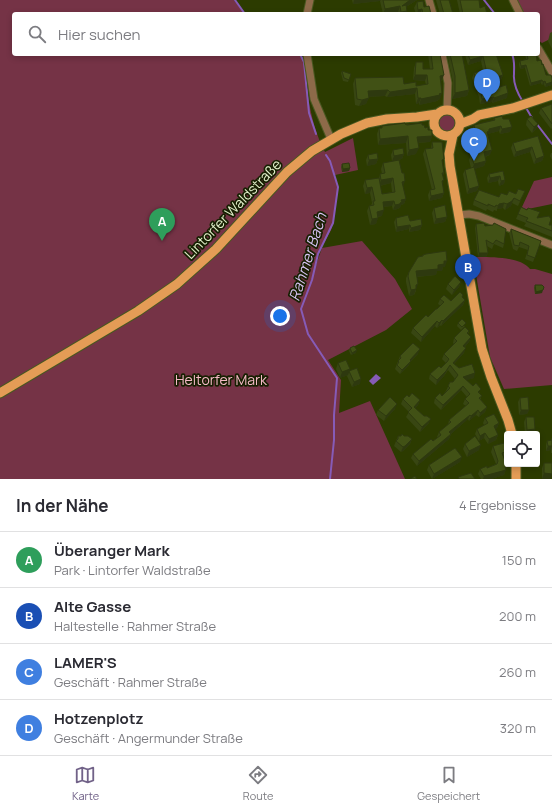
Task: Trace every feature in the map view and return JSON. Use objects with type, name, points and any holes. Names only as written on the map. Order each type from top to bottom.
[{"type":"main road","points":[[457,115],[479,115],[513,108],[552,95]]},
{"type":"main road","points":[[417,118],[433,124],[437,132],[448,135],[457,131],[460,124],[457,115],[452,111],[447,110],[437,114],[433,124]]},
{"type":"main road","name":"Lintorfer Waldstraße","points":[[0,393],[138,311],[177,284],[202,263],[229,236],[294,165],[312,151],[331,139],[374,121],[402,117],[417,118],[437,114]]},
{"type":"main road","points":[[460,124],[479,115]]},
{"type":"main road","points":[[448,135],[447,150],[449,154],[482,348],[511,431]]},
{"type":"main road","points":[[516,467],[516,479]]},
{"type":"street","points":[[307,12],[310,0]]},
{"type":"street","points":[[428,0],[432,12]]},
{"type":"street","points":[[513,0],[519,12]]},
{"type":"street","points":[[540,51],[552,72]]},
{"type":"street","points":[[307,56],[314,99],[331,139]]},
{"type":"street","points":[[442,56],[448,83],[447,110]]},
{"type":"street","points":[[459,215],[469,214],[479,216],[552,245]]},
{"type":"green space","name":"Heltorfer Mark","points":[[0,0],[234,0],[243,12],[12,12],[12,56],[301,56],[305,69],[312,118],[316,132],[325,152],[353,138],[358,170],[335,175],[332,168],[338,187],[333,223],[331,230],[318,254],[315,268],[322,248],[362,241],[395,279],[412,309],[386,330],[328,360],[341,380],[339,413],[370,401],[405,479],[0,479]]},
{"type":"green space","points":[[515,0],[552,0],[552,38],[542,43],[540,42],[540,12],[521,12]]},
{"type":"green space","points":[[447,114],[453,117],[456,123],[453,129],[447,132],[441,129],[438,123],[441,117]]},
{"type":"green space","points":[[552,177],[552,204],[523,210],[522,207],[534,181]]},
{"type":"green space","points":[[473,257],[512,259],[530,269],[552,274],[552,385],[504,389],[490,357]]},
{"type":"shaded area","points":[[376,374],[381,378],[373,385],[369,381]]},
{"type":"building","points":[[383,0],[410,0],[402,6],[406,5],[407,11],[401,12],[400,6],[385,9]]},
{"type":"building","points":[[440,0],[449,0],[452,12],[443,12]]},
{"type":"building","points":[[460,0],[479,0],[480,8],[485,6],[486,12],[463,12]]},
{"type":"building","points":[[423,1],[424,7],[429,6],[430,12],[423,12],[422,9],[418,10],[417,2]]},
{"type":"building","points":[[431,56],[440,56],[444,75],[440,76],[442,93],[439,94],[440,95],[421,99],[418,98],[417,88],[390,92],[388,90],[368,91],[369,98],[362,100],[357,99],[355,78],[403,77],[404,84],[416,82],[416,86],[428,84],[427,75],[415,75],[416,62],[423,62],[423,69],[433,69]]},
{"type":"building","points":[[450,56],[462,56],[469,90],[455,93],[455,76]]},
{"type":"building","points":[[469,56],[483,56],[470,60]]},
{"type":"building","points":[[483,56],[497,56],[503,75],[487,80],[490,90],[506,85],[508,93],[494,98],[482,99],[474,73],[486,69]]},
{"type":"building","points":[[527,56],[536,56],[537,61],[541,60],[546,75],[551,75],[552,82],[546,84],[545,81],[543,82],[542,80],[531,83],[526,65],[521,66],[520,61],[528,59]]},
{"type":"building","points":[[342,71],[351,74],[349,80],[344,78]]},
{"type":"building","points":[[552,104],[552,124],[541,108]]},
{"type":"building","points":[[502,116],[503,119],[509,119],[512,127],[502,129],[501,126],[489,129],[487,132],[492,150],[484,152],[486,161],[474,164],[471,155],[479,153],[474,135],[476,134],[474,125],[495,120],[494,118]]},
{"type":"building","points":[[531,116],[538,124],[534,127],[527,119]]},
{"type":"building","points":[[405,123],[407,125],[422,123],[425,128],[428,127],[428,130],[432,130],[432,136],[417,137],[419,148],[409,150],[408,136],[380,139],[379,128],[382,128],[382,126]]},
{"type":"building","points":[[538,136],[544,156],[536,159],[532,147],[516,152],[513,143]]},
{"type":"building","points":[[432,142],[442,142],[444,173],[442,173],[444,180],[442,181],[444,193],[431,196],[430,190],[435,189],[425,149],[433,148]]},
{"type":"building","points":[[403,148],[404,154],[394,156],[393,150]]},
{"type":"building","points":[[377,153],[378,159],[369,160],[368,155]]},
{"type":"building","points":[[399,160],[402,173],[404,173],[405,181],[402,182],[406,199],[401,200],[402,202],[400,204],[395,205],[394,201],[383,202],[384,210],[377,212],[378,218],[372,219],[369,206],[374,205],[373,201],[375,201],[372,187],[367,188],[365,180],[379,178],[382,194],[395,192],[393,178],[381,180],[380,174],[385,173],[383,163]]},
{"type":"building","points":[[349,163],[350,168],[343,169],[342,164]]},
{"type":"building","points":[[474,167],[479,186],[469,189],[465,170]]},
{"type":"building","points":[[503,171],[505,180],[501,181],[500,176],[490,178],[489,174]]},
{"type":"building","points":[[518,189],[525,191],[520,201],[514,198],[507,204],[499,204],[495,207],[488,204],[488,206],[474,200],[479,190],[499,197],[501,193],[507,195],[509,191],[516,194]]},
{"type":"building","points":[[445,205],[447,217],[436,219],[434,208]]},
{"type":"building","points":[[521,207],[527,210],[528,208],[540,212],[537,218],[549,216],[551,219],[549,225],[552,225],[552,231],[526,221],[528,218],[518,214]]},
{"type":"building","points":[[408,215],[410,221],[421,219],[422,225],[411,228],[410,225],[397,227],[396,218]]},
{"type":"building","points":[[484,223],[485,226],[493,225],[494,223],[506,229],[504,244],[496,240],[493,244],[486,240],[488,253],[479,253],[476,224]]},
{"type":"building","points":[[511,229],[541,241],[535,258],[527,255],[529,246],[520,242],[519,246],[514,245]]},
{"type":"building","points":[[446,251],[447,261],[444,261],[444,264],[438,265],[438,269],[416,271],[418,284],[416,285],[416,289],[411,290],[408,276],[418,257],[426,254]]},
{"type":"building","points":[[455,276],[461,282],[454,290],[448,284]]},
{"type":"building","points":[[535,285],[542,285],[544,287],[543,290],[536,292]]},
{"type":"building","points":[[460,292],[465,300],[443,321],[442,320],[439,323],[437,321],[422,337],[413,328],[426,315],[428,317],[444,302],[440,299],[444,295],[451,301]]},
{"type":"building","points":[[462,319],[466,323],[462,327],[458,323]]},
{"type":"building","points":[[465,327],[469,331],[467,333],[471,337],[463,346],[466,348],[453,363],[459,368],[472,364],[475,373],[463,377],[473,386],[476,383],[481,389],[478,392],[482,396],[479,398],[487,407],[480,413],[478,410],[471,416],[470,415],[449,432],[451,434],[419,461],[413,454],[431,439],[433,441],[441,435],[439,432],[451,422],[449,420],[469,403],[465,399],[470,394],[463,386],[443,405],[435,398],[440,393],[442,396],[450,388],[448,386],[450,382],[453,382],[458,375],[450,365],[437,380],[430,374],[439,366],[441,368],[447,362],[449,359],[444,354],[457,341],[454,338]]},
{"type":"building","points":[[413,343],[420,349],[402,370],[397,365],[401,358],[400,356]]},
{"type":"building","points":[[354,346],[357,350],[352,353],[350,348]]},
{"type":"building","points":[[346,360],[350,369],[342,372],[338,363]]},
{"type":"building","points":[[357,368],[361,379],[354,382],[349,371]]},
{"type":"building","points":[[412,393],[420,400],[414,407],[424,416],[431,419],[422,427],[408,412],[412,408],[403,399],[407,395],[409,397]]},
{"type":"building","points":[[390,397],[397,404],[386,416],[378,410]]},
{"type":"building","points":[[528,397],[529,410],[521,410],[520,398]]},
{"type":"building","points":[[494,414],[499,423],[494,426],[498,435],[489,439],[485,433],[480,436],[477,429],[488,423],[485,418]]},
{"type":"building","points":[[526,417],[534,417],[535,429],[527,430]]},
{"type":"building","points":[[402,434],[412,439],[403,447],[396,441],[398,436],[401,436]]},
{"type":"building","points":[[475,436],[481,445],[469,451],[465,444]]},
{"type":"building","points":[[552,440],[552,446],[548,446],[547,441]]},
{"type":"building","points":[[504,443],[504,452],[502,453],[504,458],[504,467],[506,470],[484,476],[480,469],[497,464],[498,461],[493,446]]},
{"type":"building","points":[[455,448],[462,457],[434,474],[429,465]]},
{"type":"building","points":[[544,463],[552,463],[552,474],[544,473]]},
{"type":"building","points":[[471,473],[475,479],[459,479],[458,477]]},
{"type":"building","points":[[415,476],[417,479],[410,479]]},
{"type":"waterway","name":"Rahmer Bach","points":[[235,0],[244,12]]},
{"type":"waterway","points":[[484,0],[493,12]]},
{"type":"waterway","name":"Rahmer Bach","points":[[301,56],[304,62],[309,113],[316,134]]},
{"type":"waterway","points":[[513,56],[515,85],[523,102]]},
{"type":"waterway","points":[[525,106],[532,118]]},
{"type":"waterway","points":[[536,123],[552,144]]},
{"type":"waterway","name":"Rahmer Bach","points":[[326,155],[330,161],[338,187],[333,223],[318,254],[312,280],[301,309],[308,334],[337,378],[334,415],[334,440],[330,479]]},
{"type":"place","name":"Hotzenplotz","points":[[487,102]]},
{"type":"place","name":"LAMER'S","points":[[474,161]]},
{"type":"place","name":"Überanger Mark","points":[[162,241]]},
{"type":"place","name":"Alte Gasse","points":[[468,287]]}]
